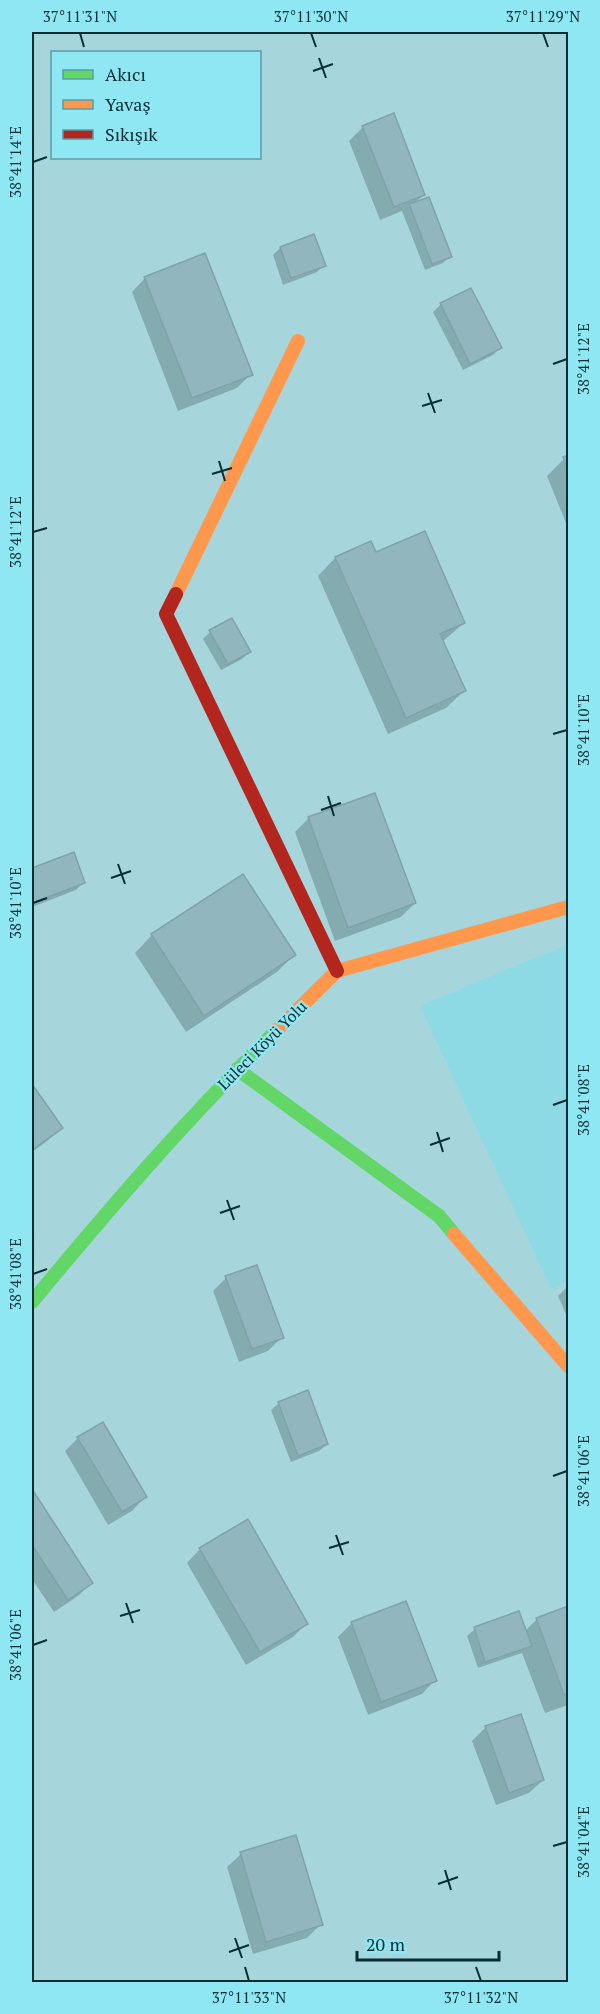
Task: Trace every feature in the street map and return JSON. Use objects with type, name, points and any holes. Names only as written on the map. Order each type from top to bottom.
[{"type":"street","points":[[298,341],[166,614],[337,970]]},
{"type":"street","name":"Lüleci Köyü Yolu","points":[[32,1302],[87,1236],[237,1069],[337,970],[568,907]]},
{"type":"street","points":[[237,1069],[439,1216],[568,1366]]},
{"type":"shaded area","points":[[568,944],[568,1281],[551,1289],[420,1006]]},
{"type":"building","points":[[394,113],[425,195],[394,207],[362,126]]},
{"type":"building","points":[[429,197],[452,257],[432,264],[409,204]]},
{"type":"building","points":[[314,234],[326,266],[291,278],[280,247]]},
{"type":"building","points":[[205,253],[253,375],[192,398],[144,277]]},
{"type":"building","points":[[471,288],[502,348],[470,364],[440,303]]},
{"type":"building","points":[[568,455],[568,470],[563,457]]},
{"type":"building","points":[[425,531],[465,623],[440,634],[466,691],[406,718],[335,557],[371,541],[376,552]]},
{"type":"building","points":[[232,618],[251,652],[228,664],[209,630]]},
{"type":"building","points":[[375,793],[416,903],[348,928],[308,817]]},
{"type":"building","points":[[74,852],[85,883],[32,903],[32,868]]},
{"type":"building","points":[[243,874],[296,955],[204,1016],[151,934]]},
{"type":"building","points":[[32,1084],[63,1128],[32,1150]]},
{"type":"building","points":[[257,1265],[284,1338],[252,1349],[225,1276]]},
{"type":"building","points":[[308,1390],[328,1444],[298,1456],[278,1402]]},
{"type":"building","points":[[103,1422],[147,1497],[122,1512],[77,1437]]},
{"type":"building","points":[[32,1489],[93,1583],[68,1600],[32,1545]]},
{"type":"building","points":[[248,1519],[308,1624],[260,1652],[199,1548]]},
{"type":"building","points":[[406,1601],[437,1681],[381,1702],[351,1622]]},
{"type":"building","points":[[568,1606],[568,1693],[564,1695],[536,1618]]},
{"type":"building","points":[[519,1611],[532,1646],[485,1662],[474,1627]]},
{"type":"building","points":[[521,1714],[544,1780],[509,1793],[485,1726]]},
{"type":"building","points":[[296,1835],[323,1925],[266,1942],[240,1852]]},
{"type":"traffic: fast","points":[[32,1302],[150,1164],[276,1031]]},
{"type":"traffic: fast","points":[[237,1069],[439,1216],[454,1234]]},
{"type":"traffic: slow","points":[[176,594],[298,341]]},
{"type":"traffic: slow","points":[[276,1031],[337,971],[568,907]]},
{"type":"traffic: slow","points":[[454,1234],[568,1366]]},
{"type":"traffic: jam","points":[[176,594],[166,614],[337,971]]}]
